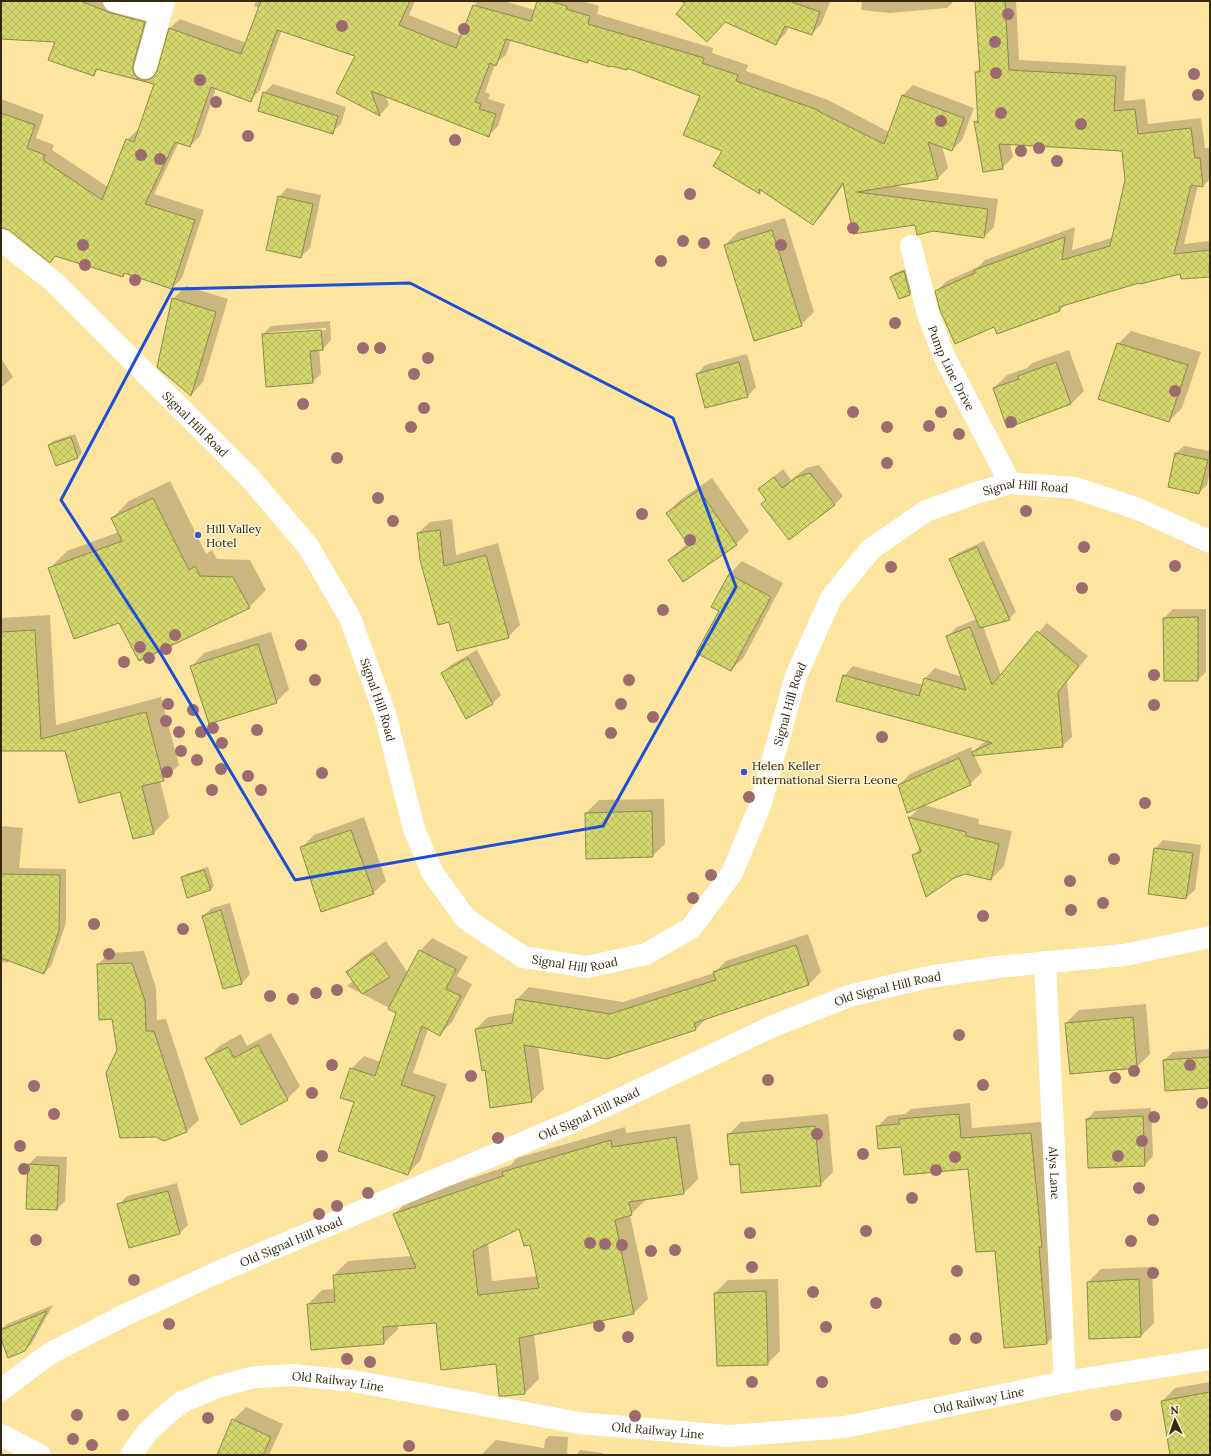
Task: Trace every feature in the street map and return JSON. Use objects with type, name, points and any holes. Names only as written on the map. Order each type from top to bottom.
[{"type":"street","points":[[114,1],[162,7],[145,68]]},
{"type":"street","name":"Signal Hill Road","points":[[1,240],[55,283],[249,477],[308,546],[350,618],[384,714],[414,829],[432,872],[466,920],[523,957],[587,967],[646,954],[691,928],[732,874],[760,806],[796,676],[832,598],[871,549],[926,511],[973,494],[1010,483],[1075,488],[1141,510],[1210,542]]},
{"type":"street","name":"Pump Line Drive","points":[[911,246],[928,314],[943,354],[1010,483]]},
{"type":"street","name":"Old Signal Hill Road","points":[[1,1390],[49,1354],[134,1311],[225,1269],[572,1122],[771,1027],[849,996],[928,978],[1045,962],[1124,955],[1210,937]]},
{"type":"street","name":"Alys Lane","points":[[1045,962],[1065,1382]]},
{"type":"street","name":"Old Railway Line","points":[[131,1455],[149,1430],[180,1403],[217,1387],[255,1377],[294,1375],[353,1381],[578,1422],[728,1436],[845,1426],[1065,1382],[1210,1359]]},
{"type":"street","points":[[1,1435],[40,1455]]},
{"type":"highlighted area","points":[[410,283],[673,418],[736,587],[603,826],[295,880],[162,656],[61,500],[173,289]]},
{"type":"building","points":[[1,1],[80,1],[111,13],[145,22],[133,65],[133,71],[136,77],[141,80],[148,80],[153,77],[157,71],[169,28],[241,54],[261,1],[410,1],[399,25],[456,48],[473,5],[531,21],[537,1],[549,1],[567,6],[566,9],[590,16],[588,24],[704,58],[702,63],[738,75],[736,81],[818,110],[884,144],[902,95],[964,118],[952,151],[928,142],[938,179],[857,192],[988,209],[984,238],[933,231],[917,235],[915,225],[853,234],[843,183],[813,225],[759,189],[760,194],[713,166],[722,151],[683,135],[700,96],[627,68],[627,70],[610,67],[588,60],[588,63],[506,39],[496,66],[490,63],[475,102],[481,104],[479,109],[496,114],[489,137],[371,91],[380,116],[336,93],[355,56],[277,30],[251,102],[211,87],[190,147],[175,142],[145,204],[195,220],[172,289],[124,273],[123,277],[55,256],[50,263],[9,230],[1,228],[1,113],[35,125],[27,148],[45,155],[43,160],[102,200],[126,139],[134,142],[154,84],[96,69],[94,76],[48,60],[55,42],[1,39]]},
{"type":"building","points":[[680,1],[789,1],[820,12],[812,35],[785,26],[776,45],[725,22],[707,42],[676,14],[685,3]]},
{"type":"building","points":[[975,1],[1005,1],[1009,70],[1116,76],[1114,111],[1135,109],[1138,134],[1191,128],[1195,158],[1200,158],[1203,187],[1191,185],[1174,254],[1210,250],[1210,277],[1181,279],[1180,274],[1139,283],[1059,307],[1060,311],[997,334],[994,327],[955,344],[940,310],[935,291],[975,273],[974,270],[1065,237],[1062,260],[1110,246],[1125,180],[1122,151],[999,144],[1003,169],[983,172],[974,121],[978,123],[975,72],[980,72]]},
{"type":"building","points":[[263,92],[338,116],[333,134],[258,111]]},
{"type":"building","points":[[278,196],[313,204],[301,258],[266,250]]},
{"type":"building","points":[[772,230],[802,326],[754,341],[724,245]]},
{"type":"building","points":[[904,271],[910,295],[899,299],[890,277]]},
{"type":"building","points":[[172,298],[216,312],[191,396],[157,367]]},
{"type":"building","points":[[321,330],[323,350],[310,351],[313,383],[266,387],[262,334]]},
{"type":"building","points":[[1117,343],[1188,365],[1169,422],[1098,399]]},
{"type":"building","points":[[739,362],[748,397],[705,408],[696,374]]},
{"type":"building","points":[[1056,362],[1071,404],[1007,428],[993,388],[1019,379],[1018,376]]},
{"type":"building","points":[[71,437],[78,458],[56,466],[48,445]]},
{"type":"building","points":[[1175,453],[1208,460],[1199,494],[1168,487]]},
{"type":"building","points":[[810,473],[835,505],[789,540],[761,504],[766,500],[758,489],[774,477],[782,488],[797,477]]},
{"type":"building","points":[[699,490],[737,545],[683,582],[668,560],[689,546],[666,513]]},
{"type":"building","points":[[153,498],[189,570],[195,566],[200,576],[233,577],[250,608],[139,661],[119,623],[74,639],[48,568],[122,541],[111,518]]},
{"type":"building","points":[[440,530],[444,566],[486,555],[509,638],[457,651],[449,622],[438,625],[420,560],[417,533]]},
{"type":"building","points":[[977,547],[1010,620],[980,628],[949,559]]},
{"type":"building","points":[[729,574],[771,597],[731,671],[696,653],[719,611],[711,607]]},
{"type":"building","points":[[1198,617],[1198,681],[1164,681],[1163,618]]},
{"type":"building","points":[[970,627],[992,685],[1037,631],[1079,666],[1058,692],[1063,747],[973,756],[972,752],[992,743],[836,701],[843,675],[919,696],[924,678],[966,690],[946,636]]},
{"type":"building","points":[[35,630],[41,739],[146,712],[164,781],[142,786],[154,834],[133,839],[120,792],[79,803],[65,751],[1,751],[1,632]]},
{"type":"building","points":[[258,644],[277,703],[209,724],[190,666]]},
{"type":"building","points":[[468,658],[493,704],[466,719],[441,673]]},
{"type":"building","points":[[959,758],[971,785],[907,813],[898,785]]},
{"type":"building","points":[[652,811],[653,857],[586,859],[585,813]]},
{"type":"building","points":[[908,817],[966,832],[966,836],[999,844],[991,880],[965,874],[954,878],[926,897],[912,855],[921,852]]},
{"type":"building","points":[[351,830],[374,894],[321,912],[300,847]]},
{"type":"building","points":[[1154,848],[1193,853],[1186,899],[1148,894]]},
{"type":"building","points":[[204,870],[211,890],[187,898],[181,877]]},
{"type":"building","points":[[1,874],[60,875],[59,931],[44,974],[1,958]]},
{"type":"building","points":[[221,910],[242,984],[223,989],[202,916]]},
{"type":"building","points":[[796,945],[809,985],[694,1023],[696,1030],[607,1059],[524,1045],[532,1102],[490,1108],[485,1070],[482,1071],[475,1029],[512,1023],[516,999],[610,1014],[716,980],[713,972]]},
{"type":"building","points":[[419,950],[456,969],[446,989],[461,996],[440,1036],[422,1026],[401,1085],[435,1096],[408,1175],[338,1151],[354,1102],[340,1098],[350,1068],[375,1076],[396,1013],[388,1009]]},
{"type":"building","points":[[373,953],[390,977],[362,994],[346,972]]},
{"type":"building","points":[[132,963],[145,1001],[146,1031],[154,1031],[187,1132],[164,1141],[156,1137],[120,1138],[106,1073],[117,1050],[112,1019],[99,1020],[97,964]]},
{"type":"building","points":[[1133,1017],[1137,1068],[1070,1074],[1065,1023]]},
{"type":"building","points":[[258,1045],[288,1100],[241,1125],[205,1058],[228,1047],[234,1058]]},
{"type":"building","points":[[1210,1057],[1210,1088],[1165,1091],[1163,1060]]},
{"type":"building","points":[[959,1114],[961,1138],[1031,1133],[1042,1247],[1039,1247],[1047,1344],[1004,1348],[995,1251],[976,1252],[968,1169],[904,1175],[901,1147],[878,1149],[876,1126],[899,1124],[899,1119]]},
{"type":"building","points":[[1143,1116],[1145,1166],[1088,1168],[1086,1119]]},
{"type":"building","points":[[815,1126],[821,1186],[741,1193],[739,1164],[730,1165],[727,1134]]},
{"type":"building","points":[[676,1137],[684,1194],[629,1202],[632,1215],[615,1220],[634,1314],[519,1338],[525,1394],[499,1396],[496,1364],[441,1370],[436,1323],[383,1327],[384,1344],[311,1350],[307,1304],[335,1302],[333,1275],[416,1268],[393,1214],[503,1176],[502,1172],[611,1140],[612,1147]],"holes":[[[519,1229],[524,1246],[530,1245],[539,1288],[478,1295],[473,1251]]]},
{"type":"building","points":[[28,1164],[59,1166],[57,1210],[26,1209]]},
{"type":"building","points":[[168,1191],[180,1234],[129,1248],[117,1204]]},
{"type":"building","points":[[1139,1279],[1141,1337],[1089,1339],[1087,1282]]},
{"type":"building","points":[[766,1291],[768,1365],[717,1366],[714,1293]]},
{"type":"building","points":[[47,1311],[25,1351],[8,1358],[1,1339],[1,1330]]},
{"type":"building","points":[[1210,1392],[1210,1455],[1170,1455],[1161,1401]]},
{"type":"building","points":[[232,1419],[271,1437],[263,1455],[217,1455]]},
{"type":"place","name":"Hill Valley Hotel","points":[[198,535]]},
{"type":"place","name":"Helen Keller international Sierra Leone","points":[[744,772]]}]
